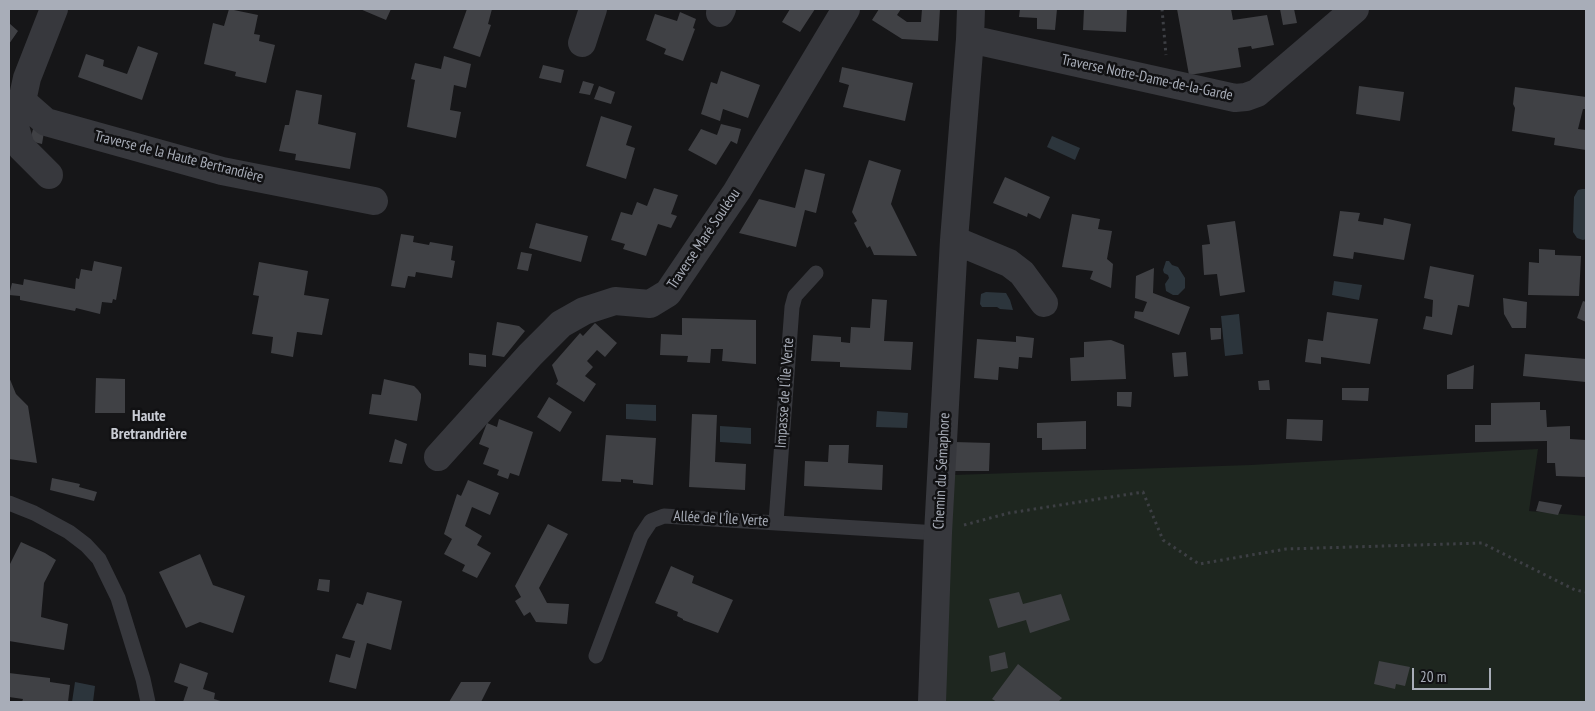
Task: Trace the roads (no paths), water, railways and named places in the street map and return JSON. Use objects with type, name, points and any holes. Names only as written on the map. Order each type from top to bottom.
[{"type":"street","points":[[49,175],[21,146],[13,120],[22,101],[27,78],[54,9]]},
{"type":"street","points":[[582,43],[593,9]]},
{"type":"street","name":"Traverse Maré Souléou","points":[[438,457],[530,355],[561,324],[584,310],[615,301],[650,304],[668,294],[737,191],[846,9]]},
{"type":"street","name":"Chemin du Sémaphore","points":[[932,702],[938,532],[954,240],[971,9]]},
{"type":"street","name":"Traverse Notre-Dame-de-la-Garde","points":[[970,39],[1235,98],[1257,93],[1355,9]]},
{"type":"street","name":"Traverse de la Haute Bertrandière","points":[[22,101],[46,122],[222,171],[374,201]]},
{"type":"street","points":[[954,240],[1009,263],[1022,273],[1044,303]]},
{"type":"lane","name":"Impasse de l'Île Verte","points":[[776,522],[792,307],[795,296],[816,273]]},
{"type":"lane","points":[[9,503],[34,513],[69,532],[86,545],[99,560],[118,598],[143,679],[148,702]]},
{"type":"lane","name":"Allée de l'Île Verte","points":[[596,656],[641,536],[651,522],[664,516],[938,532]]},
{"type":"district","name":"Haute Bretrandrière","points":[[149,425]]}]
